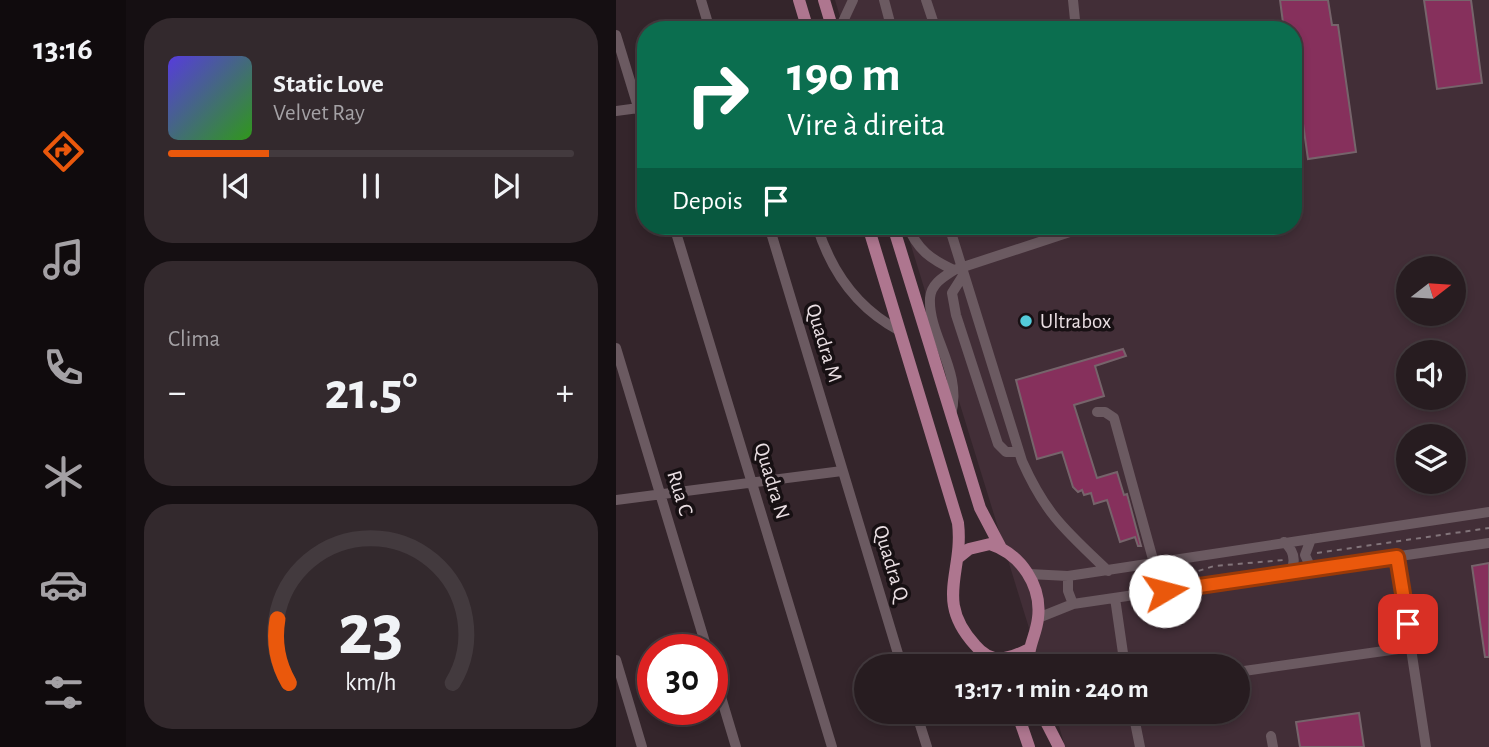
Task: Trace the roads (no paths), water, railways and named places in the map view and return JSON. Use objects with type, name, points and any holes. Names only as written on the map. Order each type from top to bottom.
[{"type":"main road","points":[[799,0],[805,21]]},
{"type":"main road","points":[[824,0],[831,21]]},
{"type":"main road","points":[[870,235],[958,523],[959,557],[951,583],[955,615],[963,632],[985,654]]},
{"type":"main road","points":[[896,235],[984,520],[1001,548],[1029,574],[1037,599],[1038,618],[1028,654]]},
{"type":"main road","points":[[959,557],[980,545],[1001,548]]},
{"type":"main road","points":[[1018,654],[1027,650]]},
{"type":"main road","points":[[1021,724],[1029,747]]},
{"type":"main road","points":[[1047,724],[1059,747]]},
{"type":"street","points":[[701,0],[707,21]]},
{"type":"street","points":[[843,21],[853,0]]},
{"type":"street","points":[[884,0],[890,21]]},
{"type":"street","points":[[926,0],[933,21]]},
{"type":"street","points":[[1073,0],[1075,21]]},
{"type":"street","points":[[616,35],[637,94]]},
{"type":"street","points":[[616,111],[637,109]]},
{"type":"street","name":"Quadra N","points":[[677,235],[832,747]]},
{"type":"street","name":"Quadra M","points":[[772,235],[842,471]]},
{"type":"street","points":[[820,235],[826,251],[853,294],[881,321],[900,331]]},
{"type":"street","points":[[912,235],[918,247],[936,262],[960,271]]},
{"type":"street","points":[[951,235],[960,271],[1019,453],[1048,512],[1108,571]]},
{"type":"street","points":[[951,415],[954,386],[930,298],[938,282],[960,271],[1062,235]]},
{"type":"street","points":[[960,271],[952,293],[998,444],[1006,452],[1019,453]]},
{"type":"street","name":"Rua C","points":[[616,348],[702,634]]},
{"type":"street","points":[[1097,412],[1105,412],[1114,418],[1153,563]]},
{"type":"street","points":[[616,500],[842,471]]},
{"type":"street","name":"Quadra Q","points":[[842,471],[898,654]]},
{"type":"street","points":[[1029,574],[1068,576],[1108,571],[1489,512]]},
{"type":"street","points":[[1290,574],[1311,539]]},
{"type":"street","points":[[1284,542],[1310,566],[1318,569]]},
{"type":"street","points":[[1038,618],[1073,604],[1290,574],[1489,542]]},
{"type":"street","points":[[1397,557],[1426,747]]},
{"type":"street","points":[[1068,576],[1068,591],[1073,604]]},
{"type":"street","points":[[1115,598],[1123,654]]},
{"type":"street","points":[[1250,669],[1412,647]]},
{"type":"street","points":[[616,660],[642,747]]},
{"type":"street","points":[[728,720],[736,747]]},
{"type":"street","points":[[920,724],[927,747]]},
{"type":"street","points":[[1135,724],[1140,747]]},
{"type":"place","name":"Ultrabox","points":[[1026,321]]}]
